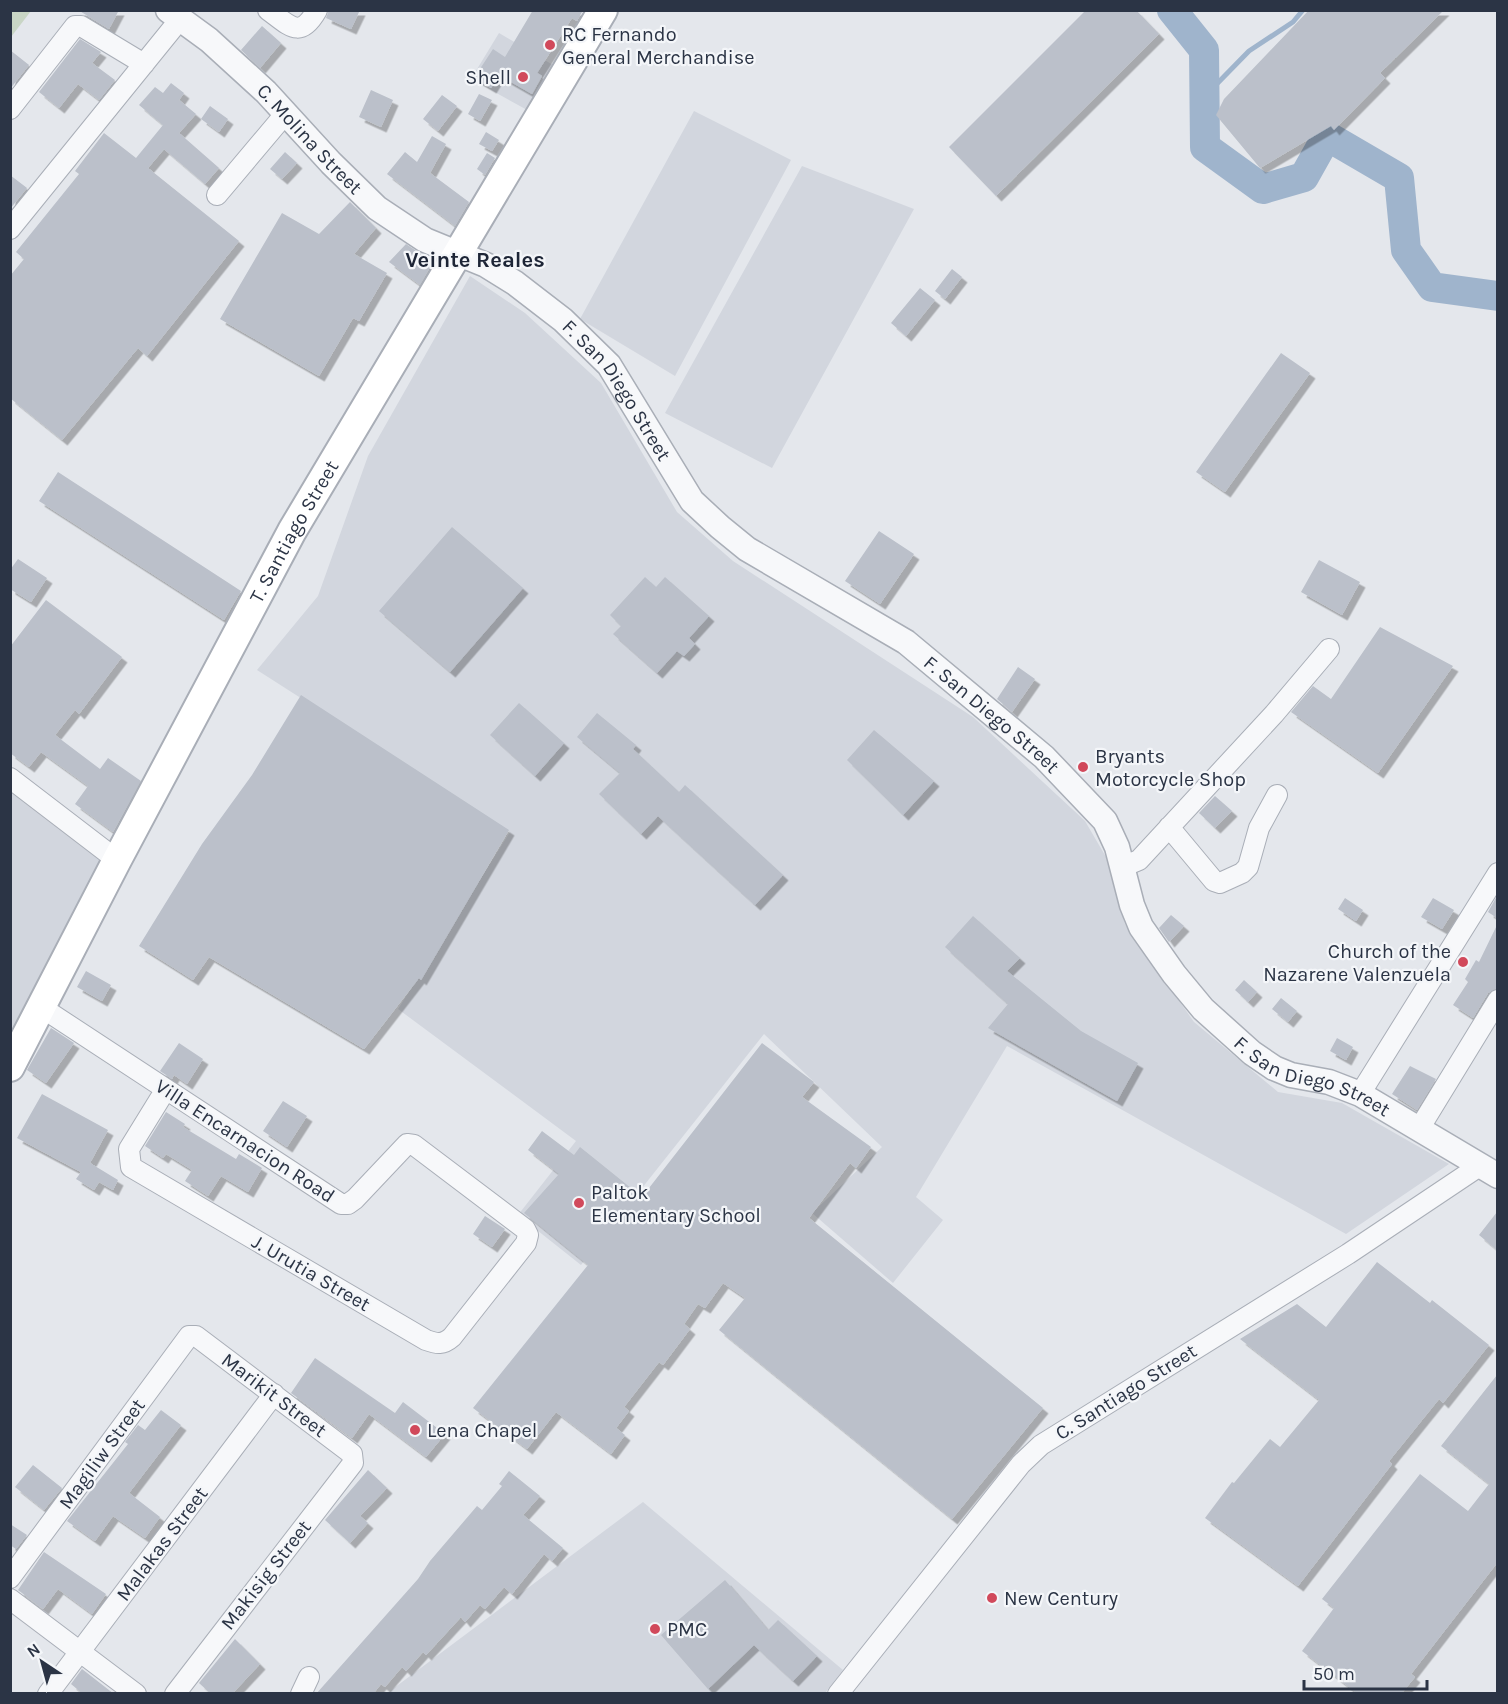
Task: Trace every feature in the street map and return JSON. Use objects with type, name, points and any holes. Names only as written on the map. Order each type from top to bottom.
[{"type":"main road","name":"T. Santiago Street","points":[[10,1067],[292,531],[603,10]]},
{"type":"street","points":[[268,10],[292,28],[302,28],[313,17]]},
{"type":"street","points":[[10,229],[144,64],[174,14]]},
{"type":"street","name":"C. Molina Street","points":[[174,14],[216,46],[286,113],[331,163],[377,208],[425,240],[460,252]]},
{"type":"street","points":[[10,109],[75,26],[81,26],[144,64]]},
{"type":"street","points":[[218,195],[286,113]]},
{"type":"street","name":"F. San Diego Street","points":[[460,252],[515,283],[563,320],[609,365],[692,501],[720,527],[747,549],[906,642],[1014,729],[1044,757],[1105,821],[1117,847],[1132,905],[1141,927],[1174,974],[1210,1016],[1252,1053],[1274,1068],[1291,1075],[1329,1082],[1360,1094],[1489,1171]]},
{"type":"street","points":[[1122,867],[1139,860],[1274,714],[1329,649]]},
{"type":"street","points":[[10,778],[117,860]]},
{"type":"street","points":[[1168,827],[1214,881],[1220,883],[1242,873],[1248,867],[1259,828],[1277,795]]},
{"type":"street","points":[[1360,1094],[1497,873]]},
{"type":"street","points":[[1419,1129],[1497,1000]]},
{"type":"street","name":"Villa Encarnacion Road","points":[[41,1007],[341,1204],[355,1199],[407,1144],[414,1145],[525,1229]]},
{"type":"street","name":"J. Urutia Street","points":[[166,1089],[129,1149],[131,1167],[426,1340],[437,1344],[445,1343],[452,1337],[526,1243],[528,1235],[525,1229]]},
{"type":"street","name":"C. Santiago Street","points":[[838,1694],[1021,1464],[1041,1445],[1348,1254],[1489,1171]]},
{"type":"street","name":"Magiliw Street","points":[[10,1578],[189,1336],[196,1336]]},
{"type":"street","name":"Marikit Street","points":[[196,1336],[352,1455]]},
{"type":"street","name":"Malakas Street","points":[[48,1694],[274,1394]]},
{"type":"street","name":"Makisig Street","points":[[175,1694],[353,1463],[352,1455]]},
{"type":"street","points":[[10,1599],[82,1651],[136,1694]]},
{"type":"shaded area","points":[[499,33],[558,68],[529,111],[471,79]]},
{"type":"shaded area","points":[[694,111],[791,160],[675,376],[580,319]]},
{"type":"shaded area","points":[[802,166],[914,209],[772,468],[665,413]]},
{"type":"shaded area","points":[[470,276],[525,313],[601,383],[677,512],[733,561],[973,717],[1085,821],[1106,857],[1125,924],[1194,1022],[1278,1092],[1342,1103],[1449,1164],[1346,1234],[1007,1046],[916,1197],[943,1220],[893,1283],[812,1213],[882,1147],[764,1034],[581,1265],[518,1215],[576,1141],[398,1009],[510,832],[257,670],[318,596],[368,456]]},
{"type":"shaded area","points":[[11,788],[107,863],[11,1051]]},
{"type":"shaded area","points":[[643,1502],[843,1670],[825,1693],[386,1694]]},
{"type":"green space","points":[[10,11],[31,11],[11,37]]},
{"type":"building","points":[[78,10],[119,10],[109,29]]},
{"type":"building","points":[[329,10],[360,10],[351,29],[326,18]]},
{"type":"building","points":[[533,10],[583,10],[577,21],[572,18],[537,73],[542,76],[532,94],[499,75],[491,88],[474,78],[493,49],[505,57]]},
{"type":"building","points":[[1086,10],[1136,10],[1159,34],[996,196],[949,147]]},
{"type":"building","points":[[1309,10],[1444,10],[1380,73],[1385,78],[1334,130],[1331,126],[1260,168],[1216,115],[1224,99]]},
{"type":"building","points":[[262,26],[281,43],[260,68],[241,50]]},
{"type":"building","points":[[80,39],[101,52],[92,63],[115,80],[99,100],[78,84],[59,108],[39,92]]},
{"type":"building","points":[[10,50],[29,65],[10,89]]},
{"type":"building","points":[[171,83],[184,93],[179,100],[196,114],[179,133],[219,168],[205,184],[164,149],[148,168],[239,241],[147,356],[138,348],[62,440],[10,398],[10,276],[24,259],[16,252],[79,174],[75,171],[104,133],[136,158],[163,125],[139,105],[155,87],[163,93]]},
{"type":"building","points":[[371,90],[393,100],[381,127],[359,117]]},
{"type":"building","points":[[479,94],[492,100],[480,121],[468,114]]},
{"type":"building","points":[[442,95],[457,106],[438,131],[423,119]]},
{"type":"building","points":[[210,106],[228,119],[219,132],[201,119]]},
{"type":"building","points":[[486,132],[499,140],[492,151],[479,144]]},
{"type":"building","points":[[432,136],[446,144],[430,173],[469,202],[455,226],[387,174],[405,152],[417,162]]},
{"type":"building","points":[[285,152],[297,163],[282,179],[270,169]]},
{"type":"building","points":[[487,153],[495,158],[485,175],[477,169]]},
{"type":"building","points":[[10,175],[27,188],[10,209]]},
{"type":"building","points":[[350,202],[376,228],[354,254],[387,273],[359,321],[353,318],[319,376],[220,319],[282,213],[319,234]]},
{"type":"building","points":[[406,244],[433,262],[420,285],[389,262]]},
{"type":"building","points":[[952,269],[962,277],[945,299],[935,291]]},
{"type":"building","points":[[920,288],[935,300],[906,336],[891,323]]},
{"type":"building","points":[[1281,353],[1310,373],[1225,492],[1196,472]]},
{"type":"building","points":[[58,472],[241,591],[224,620],[39,501]]},
{"type":"building","points":[[452,527],[523,588],[450,672],[379,611]]},
{"type":"building","points":[[879,531],[914,554],[880,604],[845,581]]},
{"type":"building","points":[[18,559],[47,578],[31,602],[10,589],[10,570]]},
{"type":"building","points":[[1319,560],[1360,582],[1342,615],[1301,592]]},
{"type":"building","points":[[645,577],[656,587],[665,577],[709,616],[689,638],[695,644],[684,656],[677,651],[657,673],[613,634],[621,626],[610,615]]},
{"type":"building","points":[[46,600],[122,657],[79,714],[75,710],[55,735],[100,769],[108,758],[141,781],[113,832],[75,804],[88,786],[41,752],[29,767],[10,753],[10,647]]},
{"type":"building","points":[[1380,627],[1453,666],[1378,773],[1291,712],[1313,686],[1331,699]]},
{"type":"building","points":[[1018,667],[1035,679],[1012,712],[997,699]]},
{"type":"building","points":[[301,695],[509,830],[421,980],[419,978],[364,1049],[209,957],[193,980],[139,946],[202,844],[252,775]]},
{"type":"building","points":[[519,703],[564,743],[535,776],[490,735]]},
{"type":"building","points":[[597,713],[636,745],[633,749],[679,792],[685,785],[783,875],[755,905],[658,816],[641,834],[599,794],[620,773],[577,737]]},
{"type":"building","points":[[874,730],[934,781],[903,815],[847,760]]},
{"type":"building","points":[[1215,796],[1232,811],[1215,828],[1199,813]]},
{"type":"building","points":[[1497,896],[1497,918],[1488,912]]},
{"type":"building","points":[[1345,898],[1363,910],[1356,921],[1338,909]]},
{"type":"building","points":[[1433,898],[1454,910],[1442,929],[1421,917]]},
{"type":"building","points":[[1171,915],[1184,926],[1169,942],[1159,928]]},
{"type":"building","points":[[973,916],[1020,958],[1007,971],[1081,1031],[1138,1063],[1117,1101],[988,1028],[1008,1004],[945,947]]},
{"type":"building","points":[[1497,925],[1497,988],[1488,993],[1473,1018],[1453,1005],[1468,982],[1465,979],[1476,960],[1479,962]]},
{"type":"building","points":[[86,971],[111,985],[102,1001],[77,987]]},
{"type":"building","points":[[1244,980],[1257,992],[1248,1002],[1235,990]]},
{"type":"building","points":[[1281,998],[1297,1011],[1288,1022],[1272,1009]]},
{"type":"building","points":[[51,1028],[74,1043],[46,1083],[27,1070]]},
{"type":"building","points":[[1337,1038],[1353,1047],[1346,1060],[1330,1051]]},
{"type":"building","points":[[179,1043],[203,1059],[187,1084],[174,1075],[172,1079],[160,1071]]},
{"type":"building","points":[[762,1043],[814,1082],[802,1097],[871,1147],[856,1168],[850,1163],[809,1218],[1043,1408],[952,1519],[719,1330],[745,1298],[723,1283],[705,1308],[698,1304],[684,1324],[690,1329],[663,1365],[659,1362],[624,1407],[629,1411],[616,1428],[625,1435],[611,1454],[556,1412],[527,1449],[473,1408],[588,1265],[524,1213],[559,1174],[528,1150],[542,1131],[574,1155],[580,1147],[642,1197]]},
{"type":"building","points":[[1410,1066],[1436,1079],[1417,1110],[1392,1094]]},
{"type":"building","points":[[42,1094],[108,1130],[90,1163],[118,1180],[113,1190],[99,1182],[94,1190],[76,1179],[81,1172],[17,1138]]},
{"type":"building","points":[[283,1101],[307,1116],[287,1147],[263,1131]]},
{"type":"building","points":[[166,1112],[185,1124],[183,1127],[236,1159],[239,1154],[262,1168],[248,1192],[221,1176],[208,1196],[185,1181],[192,1170],[166,1154],[163,1158],[145,1146]]},
{"type":"building","points":[[1497,1212],[1497,1250],[1479,1235]]},
{"type":"building","points":[[485,1216],[505,1229],[492,1247],[473,1234]]},
{"type":"building","points":[[1377,1262],[1430,1303],[1432,1300],[1489,1345],[1443,1403],[1439,1399],[1389,1461],[1392,1464],[1298,1586],[1205,1518],[1232,1482],[1234,1483],[1270,1439],[1280,1447],[1319,1400],[1240,1339],[1297,1304],[1326,1327]]},
{"type":"building","points":[[315,1358],[395,1413],[403,1402],[445,1434],[426,1457],[369,1414],[352,1438],[291,1393]]},
{"type":"building","points":[[1497,1375],[1497,1563],[1411,1674],[1415,1677],[1401,1694],[1358,1694],[1302,1651],[1334,1608],[1322,1599],[1420,1474],[1468,1511],[1489,1484],[1441,1446]]},
{"type":"building","points":[[161,1410],[181,1425],[129,1493],[160,1517],[145,1538],[113,1516],[95,1541],[67,1521],[128,1444],[125,1442],[138,1425],[145,1430]]},
{"type":"building","points":[[33,1465],[62,1488],[44,1510],[15,1487]]},
{"type":"building","points":[[368,1470],[387,1488],[360,1516],[368,1523],[350,1543],[325,1520]]},
{"type":"building","points":[[509,1471],[540,1496],[523,1515],[563,1548],[552,1561],[544,1554],[512,1594],[504,1587],[485,1609],[480,1605],[465,1622],[461,1617],[426,1655],[423,1652],[406,1671],[402,1667],[385,1687],[381,1684],[373,1694],[316,1694],[418,1579],[430,1561],[477,1506],[482,1510],[502,1486],[499,1484]]},
{"type":"building","points":[[10,1524],[27,1535],[16,1549],[10,1545]]},
{"type":"building","points":[[44,1552],[106,1594],[92,1614],[58,1589],[43,1609],[18,1590]]},
{"type":"building","points":[[725,1580],[768,1630],[778,1620],[817,1656],[793,1681],[754,1645],[708,1689],[661,1635]]},
{"type":"building","points":[[235,1639],[260,1664],[232,1694],[211,1694],[199,1683]]},
{"type":"building","points":[[82,1669],[114,1694],[83,1694],[71,1684]]},
{"type":"waterway","points":[[1172,10],[1204,50],[1205,147],[1263,189],[1304,177],[1327,136],[1399,178],[1406,250],[1432,287],[1498,296]]},
{"type":"waterway","points":[[1204,97],[1249,51],[1293,22],[1303,10]]},
{"type":"place","name":"RC Fernando General Merchandise","points":[[550,45]]},
{"type":"place","name":"Shell","points":[[523,77]]},
{"type":"place","name":"Bryants Motorcycle Shop","points":[[1083,767]]},
{"type":"place","name":"Church of the Nazarene Valenzuela","points":[[1463,962]]},
{"type":"place","name":"Paltok Elementary School","points":[[579,1203]]},
{"type":"place","name":"Lena Chapel","points":[[415,1430]]},
{"type":"place","name":"New Century","points":[[992,1598]]},
{"type":"place","name":"PMC","points":[[655,1629]]},
{"type":"district","name":"Veinte Reales","points":[[475,260]]}]
